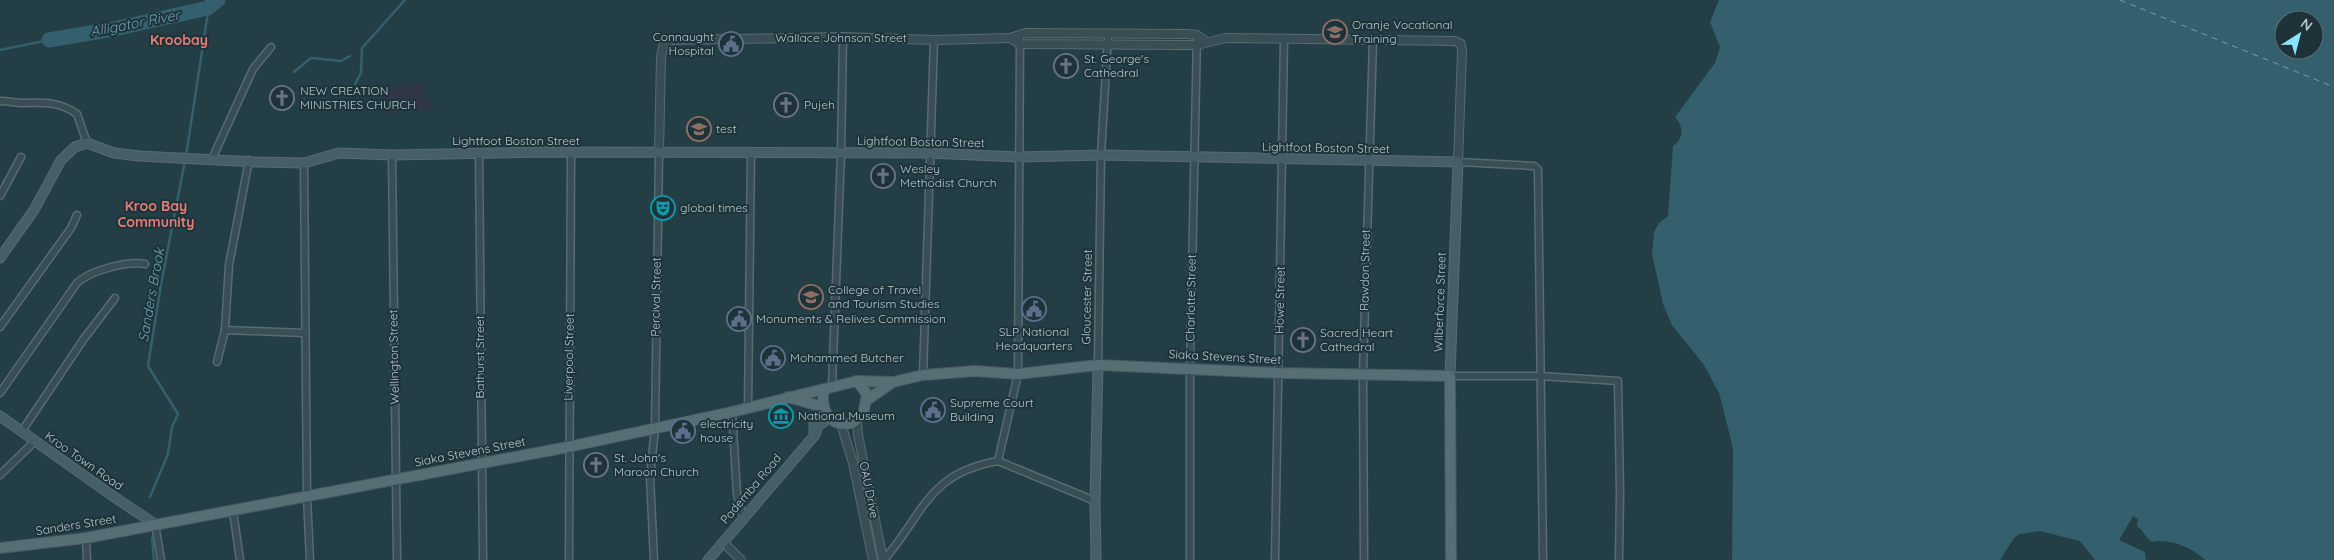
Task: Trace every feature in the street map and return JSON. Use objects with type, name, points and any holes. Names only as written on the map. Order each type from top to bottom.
[{"type":"main road","name":"Lightfoot Boston Street","points":[[87,143],[114,153],[179,158],[304,163],[339,153],[392,155],[751,152],[929,153],[1020,157],[1102,155],[1368,162],[1458,162]]},
{"type":"main road","points":[[0,258],[34,210],[61,160],[74,147],[87,143]]},
{"type":"main road","name":"Wilberforce Street","points":[[1451,560],[1450,376],[1458,162]]},
{"type":"main road","name":"Siaka Stevens Street","points":[[857,381],[893,382],[923,375],[976,371],[1018,374],[1098,365],[1279,373],[1450,376]]},
{"type":"main road","name":"Gloucester Street","points":[[1096,560],[1095,501],[1098,365]]},
{"type":"main road","points":[[787,397],[825,412],[841,424],[858,420],[863,414],[867,400],[864,387],[857,381],[828,387],[825,412]]},
{"type":"main road","name":"Siaka Stevens Street","points":[[867,400],[893,382]]},
{"type":"main road","name":"Siaka Stevens Street","points":[[155,524],[233,511],[481,462],[568,447],[732,412],[828,387]]},
{"type":"main road","name":"Pademba Road","points":[[708,560],[814,435],[814,421],[825,412]]},
{"type":"main road","name":"Kroo Town Road","points":[[0,416],[155,524]]},
{"type":"main road","name":"Sanders Street","points":[[0,548],[86,538],[155,524]]},
{"type":"street","name":"Wallace Johnson Street","points":[[673,40],[843,37],[934,40],[1010,38],[1020,33],[1196,35]]},
{"type":"street","points":[[998,461],[1018,374],[1020,33]]},
{"type":"street","name":"Gloucester Street","points":[[1098,365],[1102,155],[1108,35]]},
{"type":"street","points":[[1196,35],[1207,42]]},
{"type":"street","name":"Charlotte Street","points":[[1190,560],[1190,368],[1196,35]]},
{"type":"street","points":[[828,387],[841,152],[843,37]]},
{"type":"street","points":[[1010,38],[1020,44],[1108,45],[1197,45],[1225,38],[1374,40]]},
{"type":"street","name":"Percival Street","points":[[654,560],[650,476],[654,429],[661,57],[664,44],[673,40]]},
{"type":"street","points":[[923,375],[934,40]]},
{"type":"street","name":"Howe Street","points":[[1275,560],[1284,40]]},
{"type":"street","name":"Wilberforce Street","points":[[1374,40],[1455,41],[1461,44],[1458,162]]},
{"type":"street","name":"Rawdon Street","points":[[1364,560],[1363,373],[1368,162],[1374,40]]},
{"type":"street","points":[[212,159],[253,69],[270,47]]},
{"type":"street","points":[[0,101],[24,103],[39,100],[64,105],[77,114],[87,143]]},
{"type":"street","points":[[748,408],[751,152]]},
{"type":"street","name":"Bathurst Street","points":[[479,153],[483,560]]},
{"type":"street","name":"Liverpool Street","points":[[569,560],[568,447],[571,153]]},
{"type":"street","name":"Wellington Street","points":[[392,155],[397,560]]},
{"type":"street","points":[[0,196],[21,157]]},
{"type":"street","points":[[217,362],[225,330],[230,264],[249,160]]},
{"type":"street","name":"Lightfoot Boston Street","points":[[1458,162],[1534,166],[1538,169],[1540,376]]},
{"type":"street","points":[[304,163],[304,333],[310,560]]},
{"type":"street","points":[[0,327],[71,228],[77,215]]},
{"type":"street","points":[[0,393],[77,283],[84,276],[131,261],[145,264]]},
{"type":"street","points":[[22,431],[83,340],[115,298]]},
{"type":"street","points":[[225,330],[304,333]]},
{"type":"street","name":"Siaka Stevens Street","points":[[1450,376],[1540,376],[1618,381],[1619,560]]},
{"type":"street","points":[[1540,376],[1543,560]]},
{"type":"street","points":[[732,412],[737,494],[743,518]]},
{"type":"street","name":"OAU Drive","points":[[858,420],[858,435],[883,560]]},
{"type":"street","name":"OAU Drive","points":[[841,424],[853,463],[873,560]]},
{"type":"street","points":[[0,475],[35,441]]},
{"type":"street","points":[[883,560],[931,494],[942,484],[971,468],[998,461],[1095,501]]},
{"type":"street","points":[[233,511],[240,560]]},
{"type":"street","points":[[155,524],[161,560]]},
{"type":"street","points":[[86,538],[87,560]]},
{"type":"street","points":[[723,542],[741,560]]},
{"type":"shaded area","points":[[421,83],[425,100],[429,99],[432,110],[424,111],[423,108],[386,114],[382,90]]},
{"type":"water","points":[[1719,0],[2334,0],[2334,560],[2205,560],[2180,545],[2166,541],[2152,542],[2137,526],[2138,519],[2133,516],[2119,540],[2145,552],[2146,560],[2095,560],[2080,541],[2039,531],[2020,534],[2014,538],[2000,560],[1732,560],[1733,449],[1719,393],[1704,365],[1672,325],[1663,304],[1652,254],[1654,232],[1659,223],[1668,216],[1673,146],[1679,140],[1682,132],[1675,117],[1715,63],[1720,47],[1710,22]]},
{"type":"waterway","name":"Alligator River","points":[[49,40],[114,29],[208,8],[218,0]]},
{"type":"waterway","name":"Sanders Brook","points":[[186,156],[208,12],[220,0]]},
{"type":"waterway","points":[[355,84],[361,73],[362,48],[405,0]]},
{"type":"waterway","points":[[0,50],[49,40]]},
{"type":"waterway","points":[[294,72],[311,58],[341,61],[350,56]]},
{"type":"waterway","name":"Sanders Brook","points":[[150,497],[168,454],[172,427],[178,414],[148,366],[161,284],[185,161]]},
{"type":"waterway","points":[[152,538],[154,560]]},
{"type":"ferry route","points":[[2120,0],[2334,87]]},
{"type":"place","name":"Oranje Vocational Training","points":[[1335,32]]},
{"type":"place","name":"Connaught Hospital","points":[[731,44]]},
{"type":"place","name":"St. George's Cathedral","points":[[1066,66]]},
{"type":"place","name":"NEW CREATION MINISTRIES CHURCH","points":[[282,98]]},
{"type":"place","name":"Pujeh","points":[[786,105]]},
{"type":"place","name":"test","points":[[699,129]]},
{"type":"place","name":"Wesley Methodist Church","points":[[883,176]]},
{"type":"place","name":"global times","points":[[663,208]]},
{"type":"place","name":"College of Travel and Tourism Studies","points":[[811,297]]},
{"type":"place","name":"SLP National Headquarters","points":[[1034,309]]},
{"type":"place","name":"Monuments & Relives Commission","points":[[739,319]]},
{"type":"place","name":"Sacred Heart Cathedral","points":[[1303,340]]},
{"type":"place","name":"Mohammed Butcher","points":[[773,358]]},
{"type":"place","name":"Supreme Court Building","points":[[933,410]]},
{"type":"place","name":"National Museum","points":[[781,416]]},
{"type":"place","name":"electricity house","points":[[683,431]]},
{"type":"place","name":"St. John's Maroon Church","points":[[596,465]]},
{"type":"district","name":"Kroobay","points":[[179,40]]},
{"type":"district","name":"Kroo Bay Community","points":[[156,214]]}]
